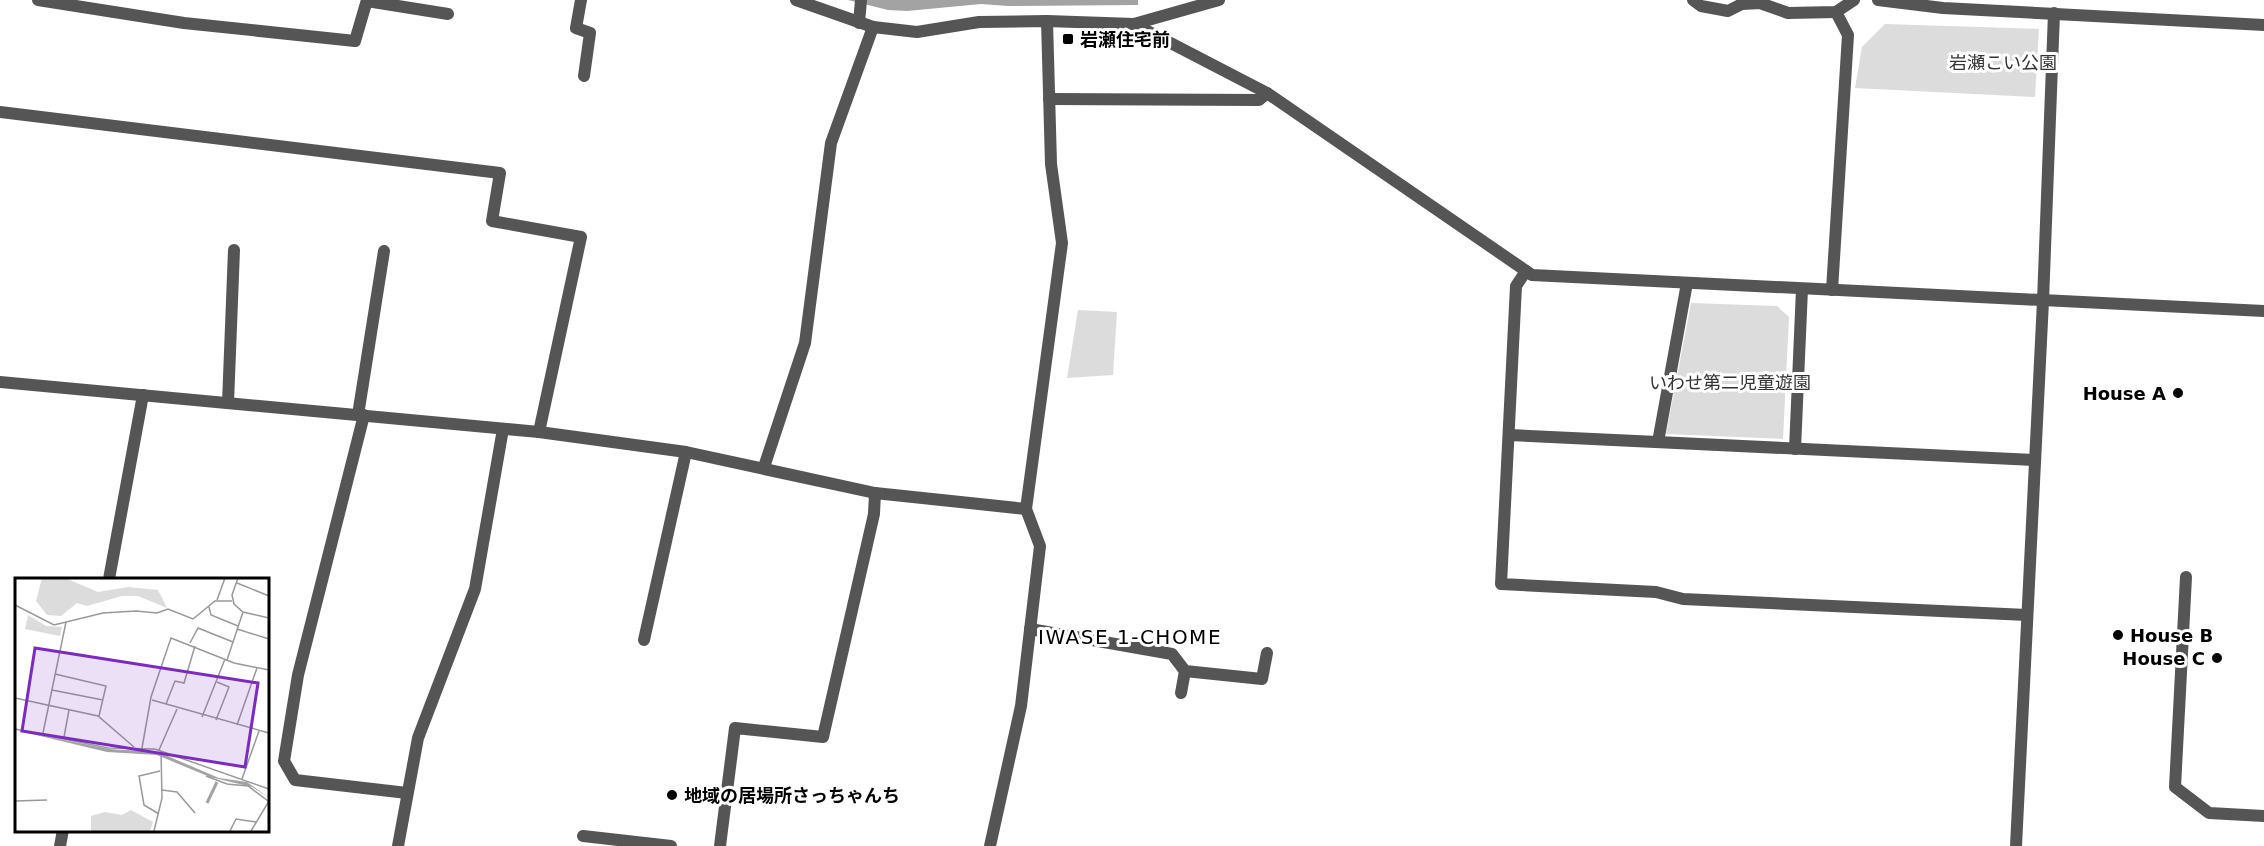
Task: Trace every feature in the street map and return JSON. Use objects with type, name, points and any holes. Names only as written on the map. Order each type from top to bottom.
[{"type":"street","points":[[38,0],[184,23],[355,41],[367,0],[447,14]]},
{"type":"street","points":[[581,0],[576,28],[590,33],[584,76]]},
{"type":"street","points":[[796,0],[859,18],[873,27],[917,32],[979,22],[1047,21],[1134,24],[1219,0]]},
{"type":"street","points":[[859,18],[861,0]]},
{"type":"street","points":[[1693,0],[1701,6],[1728,11],[1742,4],[1760,3],[1788,13],[1836,12],[1854,0]]},
{"type":"street","points":[[1878,0],[1943,8],[2264,25]]},
{"type":"street","points":[[1832,290],[1848,34],[1836,12]]},
{"type":"street","points":[[2016,846],[2043,301],[2054,13]]},
{"type":"street","points":[[990,846],[1021,706],[1040,546],[1026,509],[1062,243],[1051,164],[1047,21]]},
{"type":"street","points":[[1134,24],[1267,93],[1532,275],[2264,311]]},
{"type":"street","points":[[764,467],[805,343],[831,143],[873,27]]},
{"type":"street","points":[[1049,99],[1259,100],[1267,93]]},
{"type":"street","points":[[0,112],[500,172],[492,221],[581,237],[539,432]]},
{"type":"street","points":[[228,403],[234,250]]},
{"type":"street","points":[[384,251],[361,415],[298,675],[284,760],[295,780],[407,793]]},
{"type":"street","points":[[1526,271],[1516,286],[1501,584],[1656,592],[1683,599],[2027,615]]},
{"type":"street","points":[[1658,442],[1687,283]]},
{"type":"street","points":[[1795,449],[1802,289]]},
{"type":"street","points":[[0,381],[539,432],[686,452],[764,467],[875,493],[1026,509]]},
{"type":"street","points":[[109,578],[143,396]]},
{"type":"street","points":[[398,846],[418,738],[475,589],[503,429]]},
{"type":"street","points":[[1509,435],[2035,460]]},
{"type":"street","points":[[644,640],[686,452]]},
{"type":"street","points":[[720,846],[735,728],[823,737],[874,514],[875,493]]},
{"type":"street","points":[[2186,577],[2175,787],[2208,813],[2264,816]]},
{"type":"street","points":[[1030,629],[1172,654],[1185,671],[1262,679],[1267,653]]},
{"type":"street","points":[[1181,693],[1185,671]]},
{"type":"street","points":[[60,846],[63,831]]},
{"type":"street","points":[[583,836],[671,846]]},
{"type":"green space","name":"岩瀬こい公園","points":[[1885,24],[2039,29],[2035,97],[1855,88],[1862,47]]},
{"type":"green space","name":"いわせ第二児童遊園","points":[[1691,303],[1777,306],[1789,317],[1783,439],[1666,434]]},
{"type":"green space","points":[[1078,310],[1117,312],[1113,375],[1067,378]]},
{"type":"shaded area","points":[[848,0],[1138,0],[1138,5],[1008,6],[981,4],[907,11],[888,10]]},
{"type":"place","name":"岩瀬住宅前","points":[[1068,39]]},
{"type":"place","name":"House A","points":[[2178,393]]},
{"type":"place","name":"House B","points":[[2118,635]]},
{"type":"place","name":"House C","points":[[2217,658]]},
{"type":"place","name":"地域の居場所さっちゃんち","points":[[672,795]]},
{"type":"district","name":"IWASE 1-CHOME","points":[[1130,637]]}]
